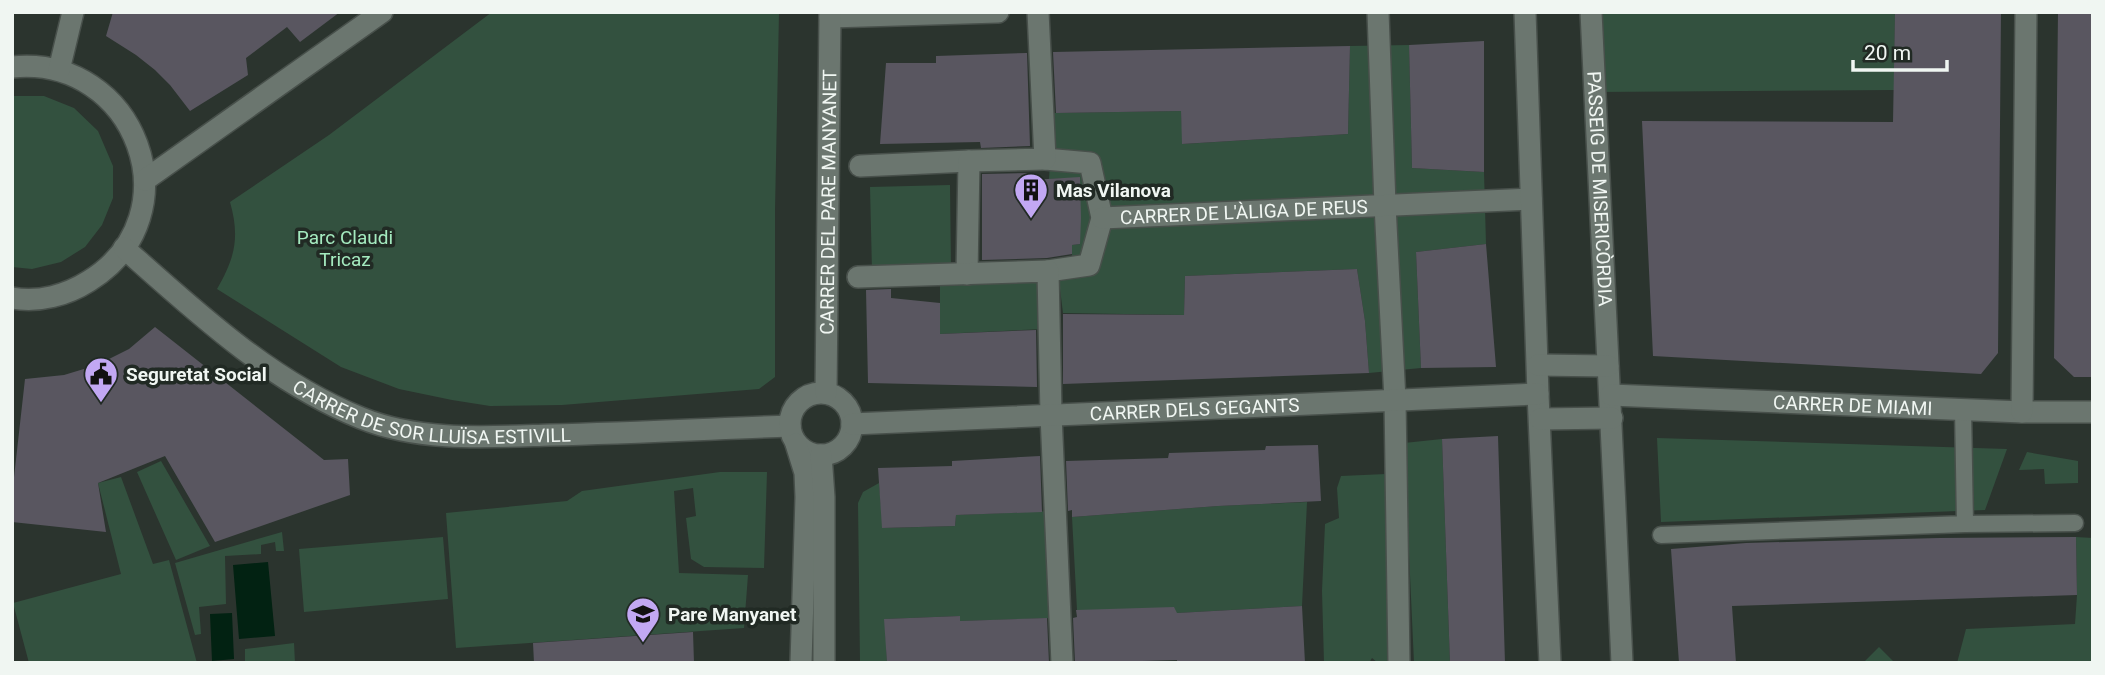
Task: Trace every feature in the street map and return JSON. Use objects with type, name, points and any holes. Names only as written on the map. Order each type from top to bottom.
[{"type":"street","points":[[59,70],[73,12]]},
{"type":"street","points":[[145,180],[382,12]]},
{"type":"street","points":[[830,15],[998,12]]},
{"type":"street","points":[[1038,12],[1045,159]]},
{"type":"street","name":"CARRER DE L'ÀLIGA DE REUS","points":[[1378,12],[1395,400],[1399,663]]},
{"type":"street","points":[[1525,12],[1550,663]]},
{"type":"street","name":"PASSEIG DE MISERICÒRDIA","points":[[1591,12],[1622,663]]},
{"type":"street","points":[[2022,412],[2026,12]]},
{"type":"street","name":"CARRER DEL PARE MANYANET","points":[[825,393],[830,15]]},
{"type":"street","points":[[12,67],[42,66],[73,74],[93,85],[120,110],[135,136],[141,151],[145,180],[141,212],[124,248],[111,264],[79,288],[59,295],[40,299],[12,298]]},
{"type":"street","points":[[858,276],[1048,271],[1088,265],[1102,218],[1090,163],[1045,159],[860,166]]},
{"type":"street","points":[[967,274],[969,161]]},
{"type":"street","name":"CARRER DE L'ÀLIGA DE REUS","points":[[1102,218],[1531,199]]},
{"type":"street","name":"CARRER DE SOR LLUÏSA ESTIVILL","points":[[124,248],[202,316],[275,372],[318,398],[362,419],[407,432],[471,437],[793,435]]},
{"type":"street","points":[[1048,271],[1051,415],[1062,663]]},
{"type":"street","points":[[1538,365],[1608,366]]},
{"type":"street","points":[[793,435],[803,450],[821,455],[839,450],[851,434],[848,407],[842,400],[825,393],[816,393],[800,401],[790,417],[793,435],[805,473],[801,663]]},
{"type":"street","name":"CARRER DELS GEGANTS","points":[[852,424],[1538,394]]},
{"type":"street","name":"CARRER DE MIAMI","points":[[1611,395],[2022,412],[2093,412]]},
{"type":"street","points":[[1541,419],[1612,418]]},
{"type":"street","points":[[821,455],[824,497],[824,663]]},
{"type":"lane","points":[[1963,409],[1965,524]]},
{"type":"lane","points":[[1661,535],[1965,524],[2075,523]]},
{"type":"green space","name":"Parc Claudi Tricaz","points":[[492,12],[779,12],[775,377],[759,389],[562,405],[490,406],[452,400],[399,389],[341,367],[217,289],[234,247],[235,226],[230,202],[329,135]]},
{"type":"green space","points":[[1591,12],[1895,12],[1894,90],[1595,92]]},
{"type":"green space","points":[[1409,45],[1412,168],[1484,172],[1486,244],[1416,252],[1421,368],[1369,373],[1357,269],[1185,276],[1184,315],[1063,313],[1057,265],[1072,262],[1072,245],[1080,244],[1080,178],[1049,179],[1053,113],[1181,111],[1183,144],[1348,134],[1350,46]]},
{"type":"green space","points":[[12,96],[44,96],[74,108],[98,131],[113,166],[113,198],[102,225],[85,247],[61,262],[32,269],[12,267]]},
{"type":"green space","points":[[950,185],[951,269],[872,271],[870,187]]},
{"type":"green space","points":[[1039,280],[1044,329],[940,334],[940,284]]},
{"type":"green space","points":[[1657,438],[2007,449],[1985,510],[1661,522]]},
{"type":"green space","points":[[1442,439],[1450,663],[1414,663],[1404,443]]},
{"type":"green space","points":[[2027,452],[2078,461],[2078,483],[2045,484],[2044,469],[2019,470]]},
{"type":"green space","points":[[161,461],[210,546],[176,560],[137,472]]},
{"type":"green space","points":[[720,472],[767,472],[764,568],[704,567],[691,559],[686,518],[696,516],[693,488],[674,491],[679,573],[748,575],[744,628],[456,648],[446,513],[567,501],[582,491]]},
{"type":"green space","points":[[1386,474],[1392,663],[1378,663],[1372,658],[1369,663],[1324,663],[1322,591],[1325,524],[1339,518],[1337,488],[1341,476]]},
{"type":"green space","points":[[121,477],[153,564],[169,560],[197,663],[29,663],[13,603],[121,574],[98,483]]},
{"type":"green space","points":[[879,483],[883,528],[955,526],[956,515],[1051,511],[1055,618],[960,621],[960,616],[885,619],[887,663],[860,663],[858,503],[863,492]]},
{"type":"green space","points":[[1307,502],[1302,606],[1177,613],[1077,610],[1072,517]]},
{"type":"green space","points":[[282,532],[284,551],[276,551],[275,542],[261,545],[261,554],[225,556],[226,604],[199,607],[201,634],[195,635],[175,563]]},
{"type":"green space","points":[[443,537],[448,599],[304,612],[299,549]]},
{"type":"green space","points":[[2076,537],[2093,538],[2093,663],[1957,663],[1966,629],[2075,624]]},
{"type":"green space","points":[[294,643],[295,663],[245,663],[245,649]]},
{"type":"green space","points":[[1879,647],[1895,663],[1863,663]]},
{"type":"shaded area","points":[[268,562],[275,636],[239,639],[233,565]]},
{"type":"shaded area","points":[[232,613],[234,659],[212,661],[210,614]]},
{"type":"building","points":[[113,12],[340,12],[300,42],[287,27],[246,58],[248,75],[190,111],[155,70],[106,36]]},
{"type":"building","points":[[1895,12],[2001,12],[1998,353],[1981,374],[1653,356],[1642,121],[1893,122]]},
{"type":"building","points":[[2058,12],[2093,12],[2093,377],[2074,377],[2054,358]]},
{"type":"building","points":[[1484,41],[1484,172],[1412,168],[1409,45]]},
{"type":"building","points":[[1350,46],[1348,134],[1182,144],[1181,111],[1056,113],[1053,52]]},
{"type":"building","points":[[1027,53],[1030,146],[981,148],[980,142],[880,144],[886,63],[936,63],[936,56]]},
{"type":"building","name":"Mas Vilanova","points":[[1031,173],[1031,180],[1080,177],[1080,244],[1072,245],[1072,254],[1047,258],[982,260],[982,174]]},
{"type":"building","points":[[1486,244],[1496,367],[1421,368],[1416,252]]},
{"type":"building","points":[[1357,269],[1369,373],[1063,384],[1063,314],[1184,315],[1185,276]]},
{"type":"building","points":[[891,289],[891,298],[940,303],[940,334],[1036,330],[1037,387],[868,383],[866,290]]},
{"type":"building","points":[[155,327],[324,460],[348,459],[350,495],[215,542],[165,456],[98,483],[106,532],[12,522],[12,495],[25,379],[64,375],[97,365],[129,349]]},
{"type":"building","points":[[1498,436],[1505,663],[1450,663],[1442,439]]},
{"type":"building","points":[[1318,445],[1321,501],[1072,517],[1072,510],[1068,511],[1066,461],[1168,458],[1169,453],[1265,450],[1266,446]]},
{"type":"building","points":[[1040,456],[1042,512],[956,515],[955,526],[882,528],[878,468],[952,466],[952,461]]},
{"type":"building","points":[[2076,537],[2077,595],[1732,606],[1736,663],[1679,663],[1671,549],[1746,543]]},
{"type":"building","points":[[1302,606],[1305,663],[1177,663],[1177,660],[1075,663],[1073,618],[1077,617],[1076,610],[1174,607],[1177,613]]},
{"type":"building","points":[[960,616],[960,621],[1047,618],[1049,663],[887,663],[884,619]]},
{"type":"building","points":[[693,632],[694,663],[534,663],[533,643]]},
{"type":"place","name":"Mas Vilanova","points":[[1031,220]]},
{"type":"place","name":"Seguretat Social","points":[[101,404]]},
{"type":"place","name":"Pare Manyanet","points":[[643,644]]}]
